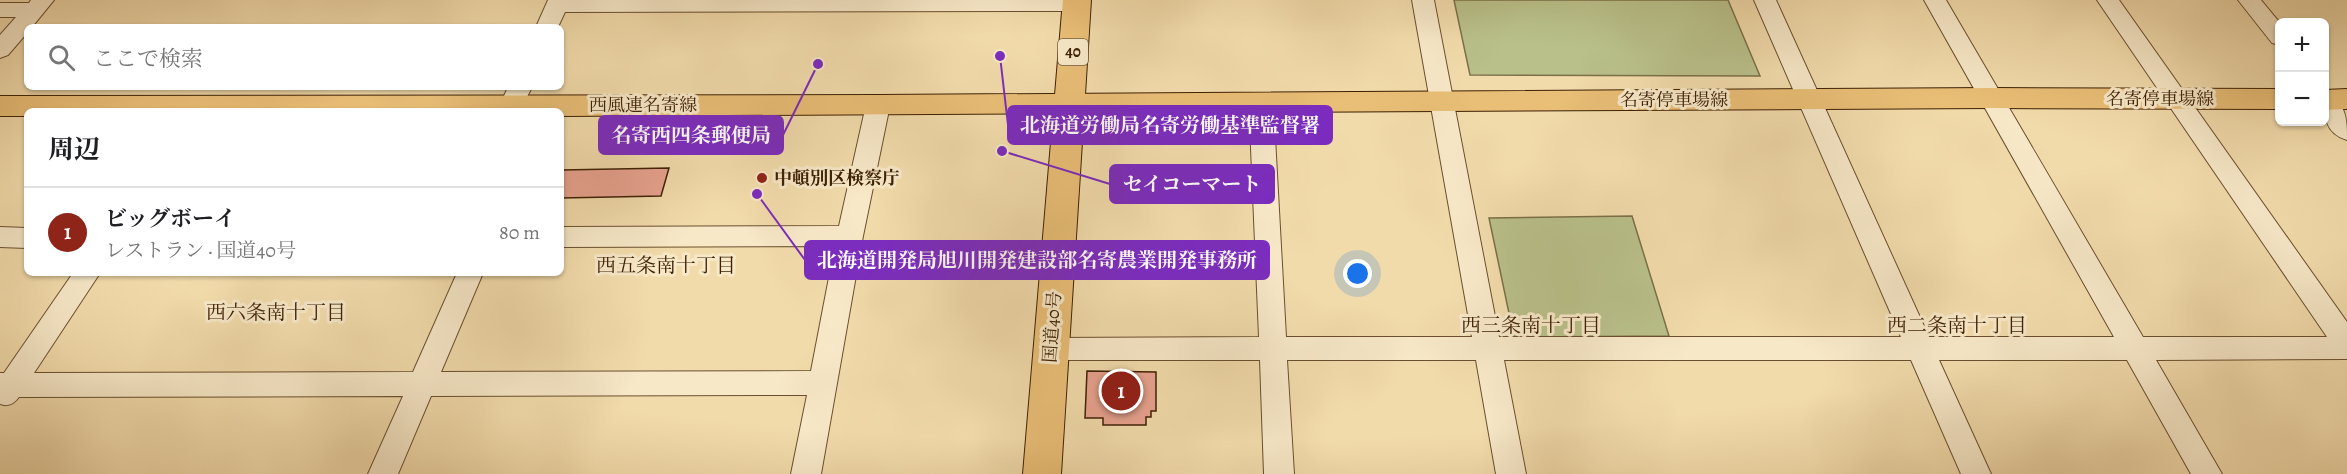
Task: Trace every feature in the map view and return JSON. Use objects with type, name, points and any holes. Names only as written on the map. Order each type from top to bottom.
[{"type":"highway","name":"国道40号","points":[[1042,474],[1077,2]]},
{"type":"main road","name":"西風連名寄線","points":[[222,108],[516,96],[542,108],[1069,104]]},
{"type":"main road","name":"名寄停車場線","points":[[1069,104],[1443,100],[2275,99]]},
{"type":"main road","name":"西風連名寄線","points":[[0,106],[131,108]]},
{"type":"street","points":[[1423,0],[1511,474]]},
{"type":"street","points":[[1765,0],[1976,474]]},
{"type":"street","points":[[1935,0],[2207,474]]},
{"type":"street","points":[[2108,0],[2347,346]]},
{"type":"street","points":[[2249,0],[2275,32]]},
{"type":"street","points":[[548,24],[558,3],[1077,2]]},
{"type":"street","points":[[0,10],[39,5]]},
{"type":"street","points":[[0,50],[39,5]]},
{"type":"street","points":[[2330,99],[2347,131]]},
{"type":"street","points":[[1261,101],[1279,474]]},
{"type":"street","points":[[806,474],[850,236],[878,105]]},
{"type":"street","points":[[564,237],[850,236]]},
{"type":"street","points":[[0,237],[24,238]]},
{"type":"street","points":[[4,390],[85,276]]},
{"type":"street","points":[[384,474],[469,276]]},
{"type":"street","points":[[1050,349],[2347,346]]},
{"type":"street","points":[[4,390],[423,382],[823,383]]},
{"type":"green space","points":[[1454,0],[1728,0],[1760,76],[1470,75]]},
{"type":"green space","points":[[1632,216],[1669,336],[1514,337],[1489,218]]},
{"type":"building","points":[[669,168],[661,196],[564,198],[564,170]]},
{"type":"building","points":[[1087,371],[1156,372],[1156,411],[1151,411],[1151,417],[1146,417],[1146,425],[1103,425],[1103,418],[1085,418]]},
{"type":"place","name":"北海道労働局名寄労働基準監督署","points":[[1000,56]]},
{"type":"place","name":"名寄西四条郵便局","points":[[818,64]]},
{"type":"place","name":"セイコーマート","points":[[1002,151]]},
{"type":"place","name":"中頓別区検察庁","points":[[762,178]]},
{"type":"place","name":"北海道開発局旭川開発建設部名寄農業開発事務所","points":[[757,194]]},
{"type":"place","name":"ビッグボーイ","points":[[1121,391]]},
{"type":"district","name":"西五条南十丁目","points":[[666,265]]},
{"type":"district","name":"西六条南十丁目","points":[[276,312]]},
{"type":"district","name":"西三条南十丁目","points":[[1531,325]]},
{"type":"district","name":"西二条南十丁目","points":[[1957,325]]}]
